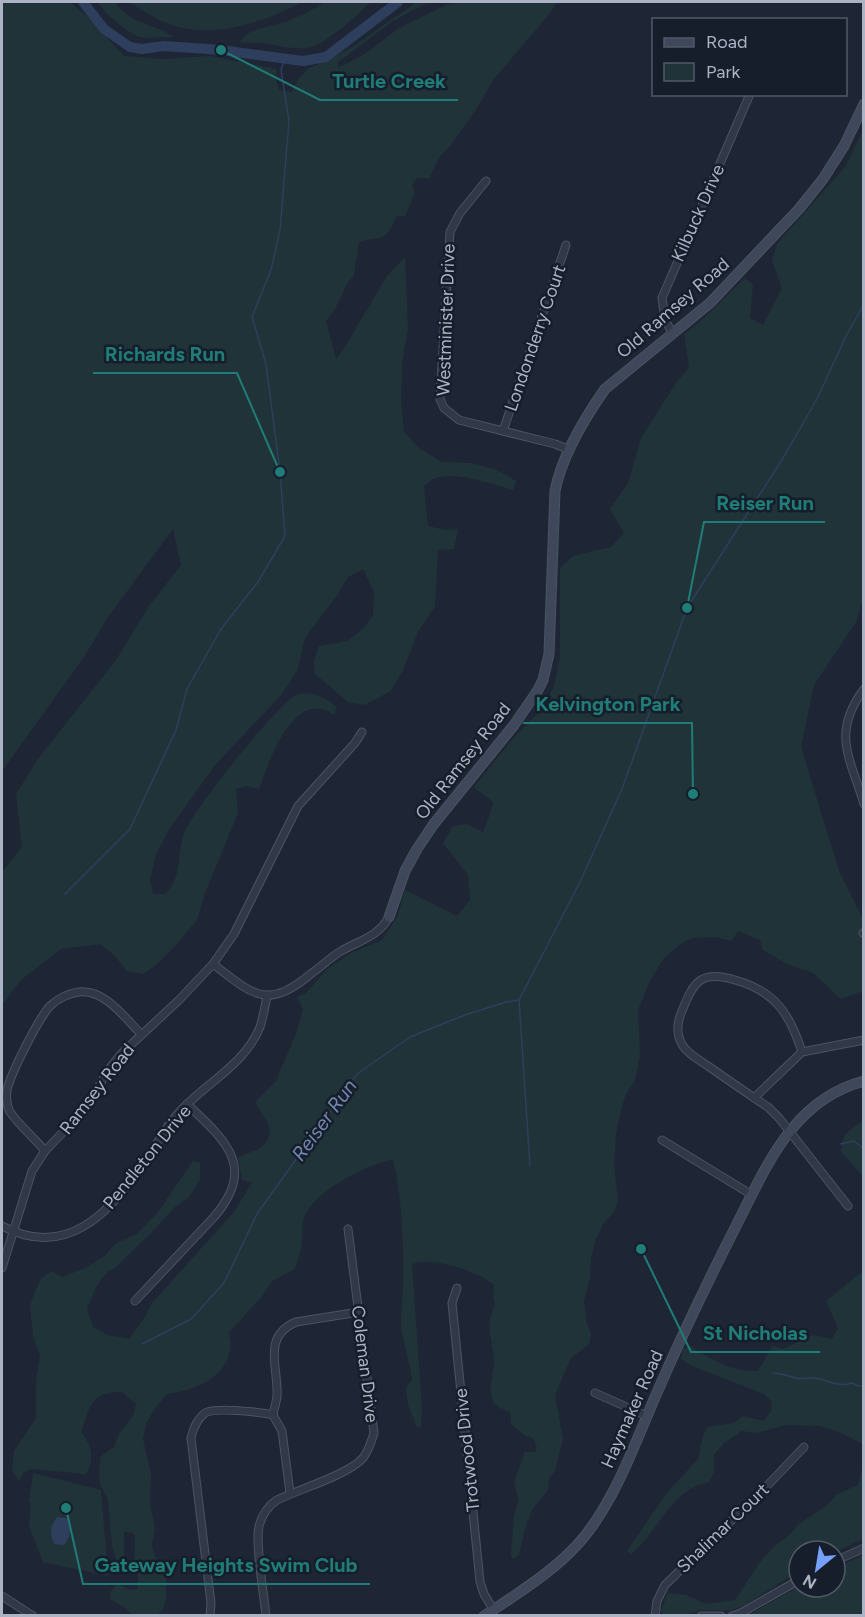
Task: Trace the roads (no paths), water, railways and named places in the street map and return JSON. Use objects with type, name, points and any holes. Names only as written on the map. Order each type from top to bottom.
[{"type":"street","name":"Kilbuck Drive","points":[[672,333],[662,308],[664,292],[749,96]]},
{"type":"street","name":"Old Ramsey Road","points":[[267,996],[277,996],[293,988],[341,951],[384,926],[405,871],[417,849],[433,825],[514,725],[543,680],[549,654],[555,490],[558,475],[593,406],[605,389],[710,303],[799,209],[823,179],[844,146],[864,104]]},
{"type":"street","name":"Westminister Drive","points":[[486,181],[460,213],[450,232],[440,399],[444,408],[459,420],[555,444],[570,450]]},
{"type":"street","name":"Londonderry Court","points":[[503,431],[566,245]]},
{"type":"street","points":[[864,689],[853,703],[844,730],[846,749],[862,792],[864,804]]},
{"type":"street","points":[[267,996],[243,986],[213,964],[234,934],[298,806],[355,743],[362,732]]},
{"type":"street","name":"Ramsey Road","points":[[2,1268],[32,1171],[45,1151],[85,1109],[109,1069],[141,1035],[202,978],[213,964]]},
{"type":"street","points":[[802,1052],[786,1014],[760,988],[720,976],[710,976],[694,984],[679,1019],[678,1031],[684,1048],[768,1107],[790,1130],[848,1206]]},
{"type":"street","points":[[45,1151],[9,1111],[7,1092],[11,1076],[50,1006],[64,996],[80,991],[100,996],[114,1006],[141,1035]]},
{"type":"street","name":"Pendleton Drive","points":[[2,1226],[12,1231],[45,1237],[63,1236],[83,1228],[105,1210],[127,1186],[175,1116],[240,1058],[260,1027],[267,996]]},
{"type":"street","points":[[754,1098],[802,1052],[864,1040]]},
{"type":"street","name":"Haymaker Road","points":[[484,1616],[546,1574],[583,1538],[612,1494],[681,1337],[770,1158],[790,1130],[817,1104],[853,1084],[864,1081]]},
{"type":"street","points":[[135,1301],[214,1217],[226,1203],[233,1189],[235,1174],[228,1147],[217,1132],[187,1104]]},
{"type":"street","points":[[662,1140],[752,1195]]},
{"type":"street","name":"Coleman Drive","points":[[266,1616],[259,1542],[260,1524],[270,1505],[290,1494],[350,1469],[362,1460],[370,1447],[374,1421],[348,1229]]},
{"type":"street","name":"Trotwood Drive","points":[[457,1288],[452,1303],[480,1582],[493,1609]]},
{"type":"street","points":[[290,1494],[282,1431],[273,1415],[277,1397],[274,1343],[281,1332],[296,1322],[359,1312]]},
{"type":"street","points":[[595,1393],[647,1416]]},
{"type":"street","points":[[210,1616],[211,1603],[191,1438],[193,1429],[206,1413],[214,1411],[273,1415]]},
{"type":"street","name":"Shalimar Court","points":[[656,1616],[657,1601],[665,1585],[804,1447]]},
{"type":"street","points":[[847,1555],[864,1548]]},
{"type":"street","points":[[732,1616],[787,1587]]},
{"type":"street","points":[[2,1596],[33,1616]]},
{"type":"street","points":[[701,1616],[721,1616]]},
{"type":"water","points":[[57,1517],[67,1518],[70,1526],[64,1545],[54,1544],[51,1536]]},
{"type":"waterway","points":[[83,2],[104,29],[130,47],[142,49],[164,46],[221,50],[303,61],[326,57],[398,2]]},
{"type":"waterway","points":[[65,894],[130,829],[176,730],[187,689],[221,629],[258,582],[285,536],[280,472],[266,364],[252,317],[271,270],[280,230],[289,121],[281,70],[285,58]]},
{"type":"waterway","name":"Reiser Run","points":[[530,1166],[519,1000],[580,882],[622,789],[687,608],[783,458],[817,399],[846,336],[864,304]]},
{"type":"waterway","name":"Reiser Run","points":[[142,1344],[191,1319],[224,1283],[257,1214],[357,1074],[410,1037],[465,1015],[519,1000]]},
{"type":"waterway","points":[[840,1144],[854,1141],[864,1149]]},
{"type":"waterway","points":[[773,1373],[799,1378],[817,1378],[836,1384],[852,1383],[864,1386]]},
{"type":"place","name":"Turtle Creek","points":[[221,50]]},
{"type":"place","name":"Richards Run","points":[[280,472]]},
{"type":"place","name":"Reiser Run","points":[[687,608]]},
{"type":"place","name":"Kelvington Park","points":[[693,794]]},
{"type":"place","name":"St Nicholas","points":[[641,1249]]},
{"type":"place","name":"Gateway Heights Swim Club","points":[[66,1508]]}]
